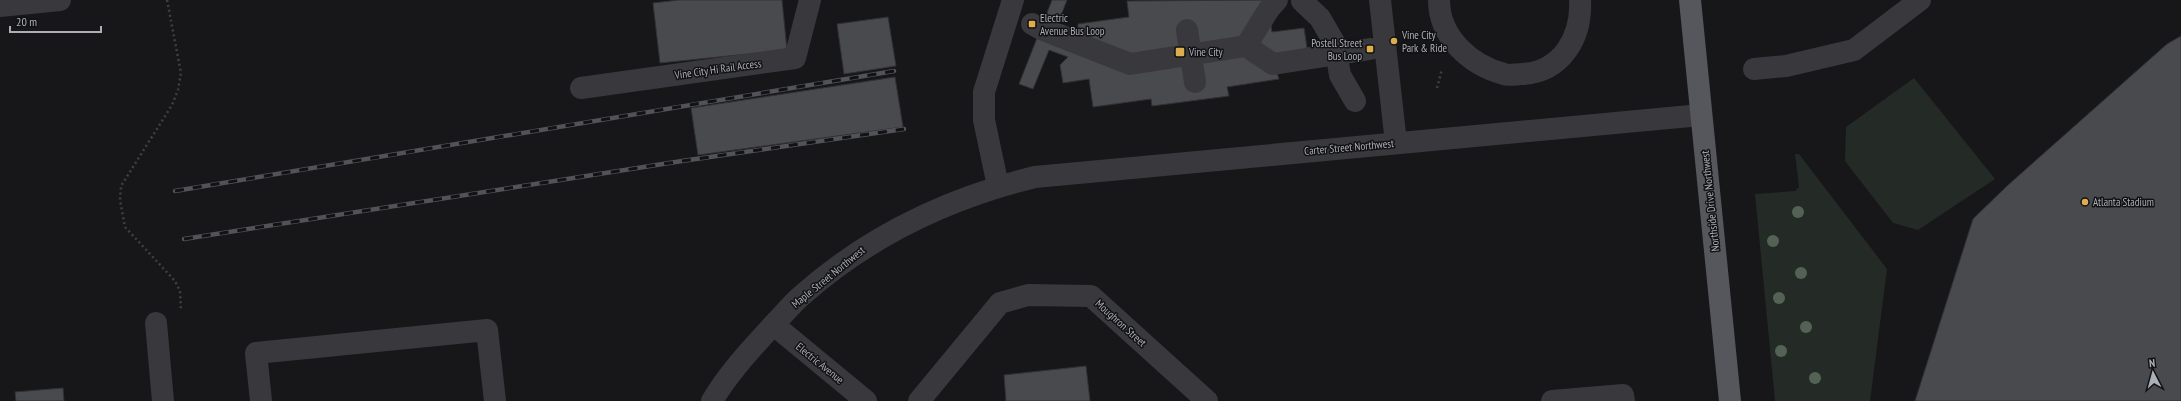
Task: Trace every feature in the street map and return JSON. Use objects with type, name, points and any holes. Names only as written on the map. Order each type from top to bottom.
[{"type":"main road","name":"Northside Drive Northwest","points":[[1690,0],[1730,401]]},
{"type":"street","points":[[0,6],[60,0]]},
{"type":"street","name":"Vine City Hi Rail Access","points":[[581,88],[795,58],[810,0]]},
{"type":"street","points":[[998,186],[984,120],[984,92],[1013,0]]},
{"type":"street","points":[[1246,46],[1276,0],[1289,5],[1303,1],[1320,18],[1337,54],[1340,76],[1356,101]]},
{"type":"street","points":[[1380,0],[1396,143]]},
{"type":"street","points":[[1439,0],[1439,10],[1450,38],[1466,56],[1505,75],[1528,74],[1548,69],[1563,56],[1575,38],[1581,17],[1580,0]]},
{"type":"street","points":[[1754,69],[1786,66],[1854,50],[1920,0]]},
{"type":"street","points":[[1032,24],[1041,29],[1130,64],[1246,46],[1273,64],[1370,49]]},
{"type":"street","points":[[1187,30],[1195,82]]},
{"type":"street","name":"Carter Street Northwest","points":[[998,186],[1035,177],[1701,115]]},
{"type":"street","name":"Maple Street Northwest","points":[[712,401],[756,341],[774,325],[799,297],[854,254],[911,220],[998,186]]},
{"type":"street","name":"Moughron Street","points":[[919,401],[1000,303],[1028,295],[1091,296],[1207,401]]},
{"type":"street","points":[[156,323],[164,401]]},
{"type":"street","name":"Electric Avenue","points":[[774,325],[866,401]]},
{"type":"street","points":[[261,401],[256,353],[487,330],[495,401]]},
{"type":"street","points":[[1552,401],[1623,398]]},
{"type":"path","points":[[156,323],[181,321],[180,291],[174,281],[125,227],[120,200],[121,186],[172,105],[178,90],[181,73],[167,0]]},
{"type":"shaded area","points":[[1914,78],[1995,179],[1918,230],[1893,223],[1845,161],[1846,127]]},
{"type":"shaded area","points":[[1795,154],[1799,154],[1887,269],[1870,401],[1775,401],[1755,194],[1795,191],[1799,187]]},
{"type":"building","points":[[679,0],[782,0],[787,50],[660,63],[653,3]]},
{"type":"building","points":[[1052,0],[1067,0],[1058,23],[1078,31],[1078,24],[1129,17],[1127,1],[1267,0],[1272,32],[1304,28],[1307,48],[1322,45],[1325,66],[1277,73],[1279,79],[1227,87],[1229,96],[1152,106],[1151,99],[1093,107],[1089,79],[1063,83],[1060,65],[1068,57],[1049,50],[1033,89],[1019,84]]},
{"type":"building","points":[[888,17],[896,66],[844,74],[837,24]]},
{"type":"building","name":"Atlanta Stadium","points":[[2181,36],[2181,401],[1915,401],[1973,219],[2007,186],[2167,44]]},
{"type":"building","points":[[895,77],[903,127],[698,155],[691,108]]},
{"type":"building","points":[[1086,366],[1090,401],[1006,401],[1004,375]]},
{"type":"building","points":[[63,388],[64,401],[16,401],[15,392]]},
{"type":"railway","points":[[175,191],[894,71]]},
{"type":"railway","points":[[184,239],[682,161],[904,129]]},
{"type":"place","name":"Electric Avenue Bus Loop","points":[[1032,24]]},
{"type":"place","name":"Vine City Park & Ride","points":[[1394,41]]},
{"type":"place","name":"Postell Street Bus Loop","points":[[1370,49]]},
{"type":"place","name":"Vine City","points":[[1180,52]]},
{"type":"place","name":"Atlanta Stadium","points":[[2085,202]]}]
